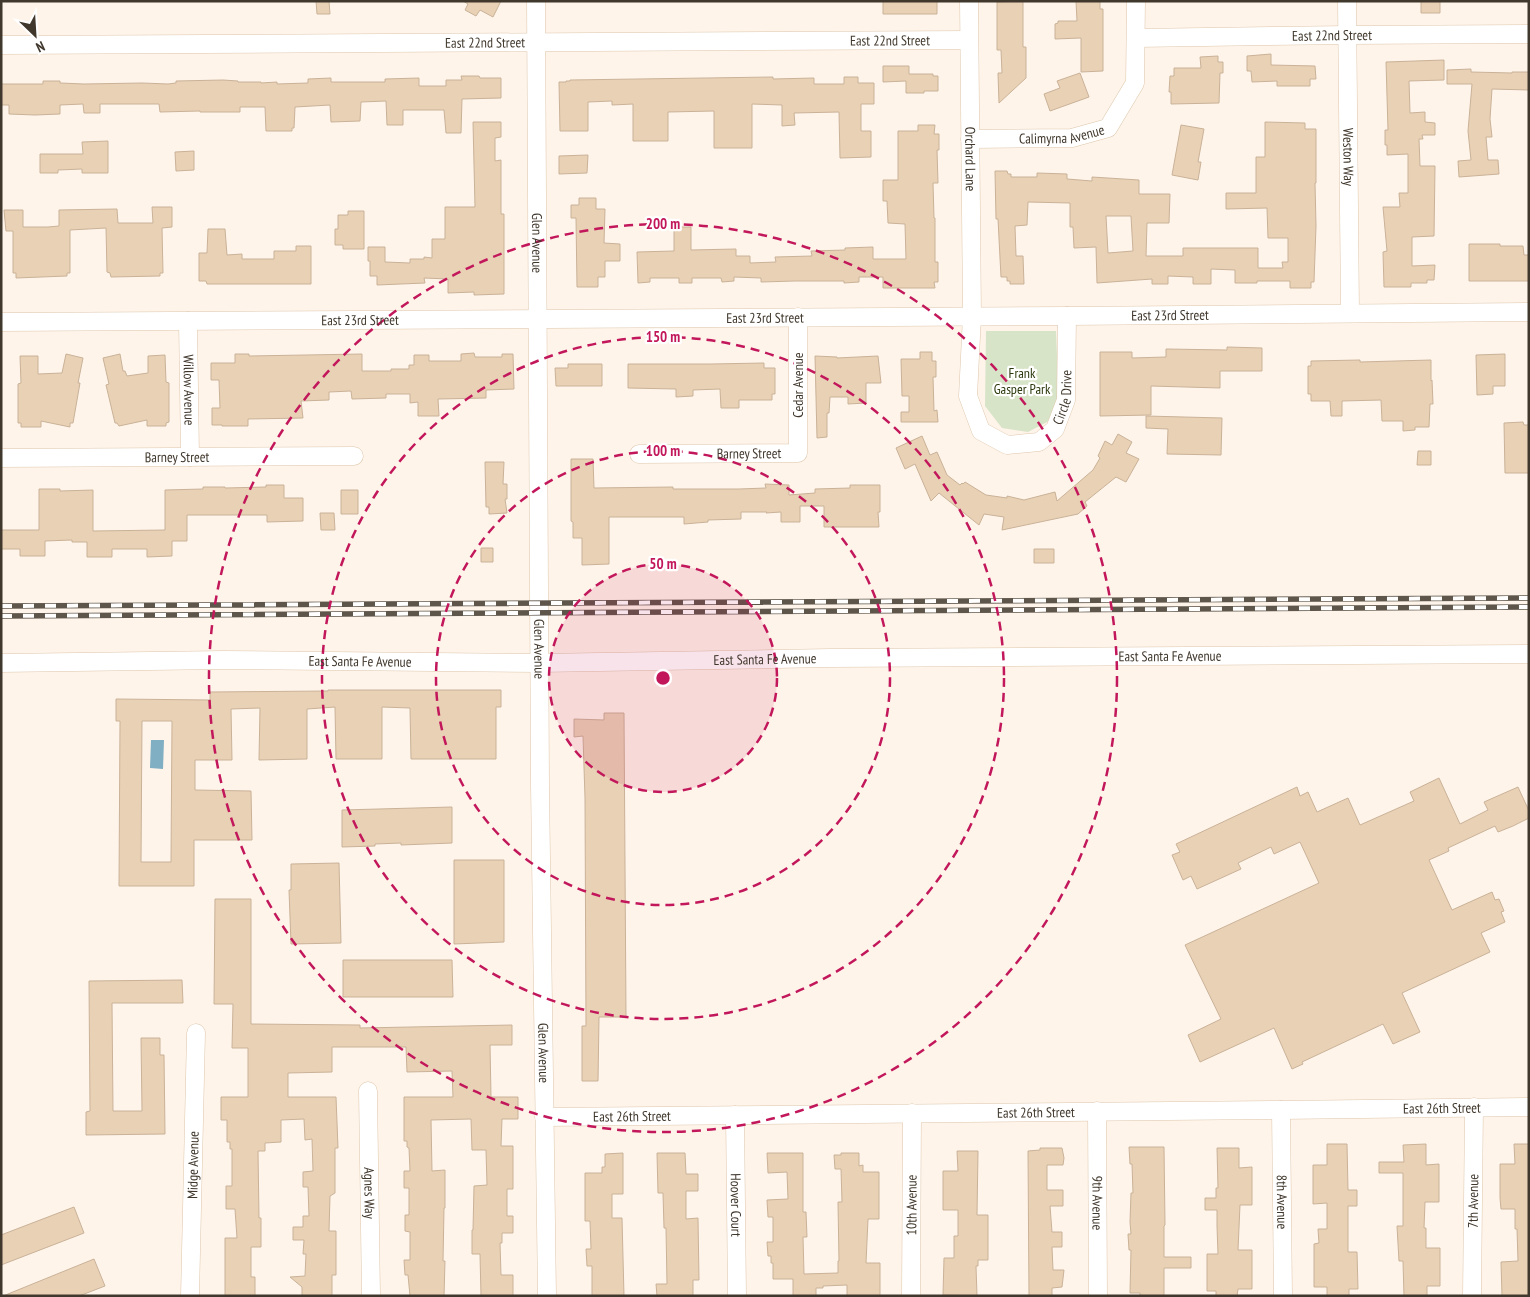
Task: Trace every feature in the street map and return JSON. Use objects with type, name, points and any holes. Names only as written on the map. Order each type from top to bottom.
[{"type":"street","name":"Glen Avenue","points":[[536,1],[546,1296]]},
{"type":"street","name":"Orchard Lane","points":[[969,1],[972,316]]},
{"type":"street","name":"Calimyrna Avenue","points":[[970,139],[1072,138],[1108,128],[1135,83],[1136,1]]},
{"type":"street","name":"Weston Way","points":[[1347,1],[1350,313]]},
{"type":"street","name":"East 22nd Street","points":[[1136,38],[1529,34]]},
{"type":"street","name":"East 22nd Street","points":[[1,45],[969,40]]},
{"type":"street","name":"East 23rd Street","points":[[1,322],[1529,312]]},
{"type":"street","name":"Circle Drive","points":[[972,316],[968,396],[981,430],[1007,445],[1039,442],[1055,429],[1066,400],[1067,316]]},
{"type":"street","name":"Cedar Avenue","points":[[798,317],[798,453]]},
{"type":"street","name":"Willow Avenue","points":[[188,321],[190,458]]},
{"type":"street","name":"Barney Street","points":[[639,454],[798,453]]},
{"type":"street","name":"Barney Street","points":[[1,458],[354,456]]},
{"type":"street","name":"East Santa Fe Avenue","points":[[1,663],[224,660],[540,663],[839,658],[1529,654]]},
{"type":"street","name":"Midge Avenue","points":[[190,1296],[196,1033]]},
{"type":"street","name":"Agnes Way","points":[[368,1091],[371,1296]]},
{"type":"street","name":"East 26th Street","points":[[544,1117],[1529,1106]]},
{"type":"street","name":"7th Avenue","points":[[1472,1296],[1474,1107]]},
{"type":"street","name":"8th Avenue","points":[[1281,1110],[1284,1296]]},
{"type":"street","name":"9th Avenue","points":[[1097,1111],[1098,1296]]},
{"type":"street","name":"10th Avenue","points":[[911,1296],[912,1113]]},
{"type":"street","name":"Hoover Court","points":[[735,1115],[737,1296]]},
{"type":"green space","name":"Frank Gasper Park","points":[[986,331],[1056,331],[1059,402],[1049,421],[1028,432],[1002,428],[985,406]]},
{"type":"water","points":[[151,740],[164,740],[163,769],[150,768]]},
{"type":"building","points":[[316,1],[329,1],[330,14],[317,14]]},
{"type":"building","points":[[463,1],[501,1],[493,17],[480,10],[476,16],[465,10],[468,4]]},
{"type":"building","points":[[883,1],[937,1],[937,14],[883,14]]},
{"type":"building","points":[[1023,1],[1023,47],[1026,47],[1026,78],[999,103],[998,73],[1002,73],[1001,50],[997,50],[997,2]]},
{"type":"building","points":[[1076,1],[1100,1],[1100,9],[1103,9],[1103,71],[1081,72],[1081,38],[1055,39],[1055,24],[1058,21],[1077,21]]},
{"type":"building","points":[[1421,1],[1440,1],[1440,13],[1421,13]]},
{"type":"building","points":[[1271,54],[1271,65],[1315,66],[1316,79],[1310,79],[1310,86],[1277,86],[1277,81],[1252,82],[1251,71],[1247,71],[1247,56]]},
{"type":"building","points":[[1218,56],[1218,62],[1223,62],[1223,73],[1220,73],[1219,103],[1171,104],[1171,92],[1169,92],[1170,76],[1174,76],[1174,68],[1201,68],[1200,57]]},
{"type":"building","points":[[1444,60],[1444,80],[1409,81],[1410,113],[1425,112],[1425,122],[1435,123],[1435,135],[1422,135],[1423,139],[1419,139],[1420,166],[1435,166],[1434,236],[1412,237],[1412,266],[1435,265],[1434,280],[1427,280],[1427,283],[1411,283],[1411,287],[1384,287],[1383,252],[1387,251],[1383,207],[1400,207],[1399,193],[1408,193],[1408,154],[1387,155],[1387,145],[1385,145],[1385,130],[1388,130],[1386,62]]},
{"type":"building","points":[[883,66],[909,66],[909,74],[933,74],[933,76],[938,76],[938,91],[906,93],[906,81],[883,82]]},
{"type":"building","points":[[1471,69],[1471,72],[1529,72],[1529,90],[1492,89],[1490,119],[1492,137],[1486,137],[1488,160],[1498,160],[1499,174],[1459,177],[1458,161],[1471,160],[1468,131],[1472,84],[1447,84],[1447,70]]},
{"type":"building","points":[[1080,73],[1089,97],[1050,111],[1044,94],[1060,88],[1057,81]]},
{"type":"building","points":[[461,76],[501,78],[501,98],[462,99],[461,133],[446,133],[444,110],[403,110],[403,125],[387,125],[386,101],[361,102],[360,121],[331,122],[330,105],[295,107],[294,128],[292,128],[292,131],[266,131],[265,107],[240,107],[240,112],[160,112],[159,104],[100,104],[100,113],[84,113],[83,104],[60,105],[60,114],[35,115],[9,114],[9,105],[1,105],[1,84],[43,84],[43,81],[84,84],[168,84],[176,83],[176,81],[223,80],[261,83],[277,82],[277,84],[308,83],[308,79],[331,78],[331,82],[385,82],[385,79],[419,78],[419,86],[446,86],[446,80],[462,80]]},
{"type":"building","points":[[773,77],[773,79],[814,78],[814,84],[844,84],[844,77],[858,77],[858,83],[874,83],[874,104],[861,104],[861,131],[871,131],[871,157],[840,158],[839,112],[794,113],[795,125],[782,126],[782,105],[752,104],[752,148],[714,148],[714,111],[668,112],[668,141],[633,141],[633,104],[612,105],[612,101],[588,102],[588,131],[560,131],[559,82],[570,80]]},
{"type":"building","points":[[473,122],[501,122],[501,137],[495,138],[495,161],[501,160],[501,214],[504,214],[504,294],[474,295],[474,292],[448,293],[448,279],[424,278],[425,283],[377,285],[377,276],[370,276],[368,247],[385,247],[385,262],[410,263],[410,259],[432,258],[432,239],[445,239],[445,207],[475,207]]},
{"type":"building","points":[[1265,122],[1305,123],[1305,129],[1316,129],[1316,226],[1314,282],[1311,282],[1311,288],[1290,288],[1290,281],[1235,283],[1235,270],[1211,269],[1211,284],[1193,284],[1193,277],[1168,276],[1168,284],[1152,284],[1152,279],[1097,283],[1096,247],[1074,248],[1073,227],[1070,227],[1070,203],[1028,202],[1027,225],[1015,226],[1016,256],[1023,256],[1024,284],[1010,284],[1010,281],[1007,281],[1007,277],[1001,277],[998,219],[996,219],[995,171],[1007,171],[1008,174],[1011,174],[1011,177],[1037,177],[1037,173],[1067,174],[1067,179],[1092,181],[1092,177],[1139,180],[1139,194],[1170,194],[1169,223],[1147,223],[1146,256],[1183,256],[1183,248],[1258,248],[1258,268],[1283,268],[1282,262],[1288,262],[1288,238],[1268,238],[1267,208],[1226,209],[1226,193],[1256,193],[1256,157],[1265,157]],"holes":[[[1106,216],[1131,216],[1133,251],[1108,253]]]},
{"type":"building","points":[[918,125],[935,125],[934,134],[939,134],[939,150],[937,150],[938,183],[933,183],[935,262],[938,262],[938,282],[934,282],[935,288],[883,288],[883,277],[859,277],[859,282],[844,283],[844,281],[761,282],[761,278],[734,277],[734,281],[722,282],[721,278],[692,278],[692,283],[679,283],[679,278],[650,278],[650,282],[638,283],[637,252],[674,251],[674,227],[691,227],[691,250],[736,249],[736,256],[750,256],[750,263],[776,262],[775,257],[812,256],[811,251],[873,247],[873,259],[906,259],[905,224],[888,223],[887,201],[883,201],[883,180],[898,180],[898,131],[918,131]]},
{"type":"building","points":[[1181,125],[1204,129],[1198,162],[1201,162],[1198,180],[1172,175]]},
{"type":"building","points":[[108,141],[108,173],[82,173],[82,169],[58,170],[58,173],[40,173],[40,154],[83,154],[82,142]]},
{"type":"building","points":[[194,151],[194,170],[176,171],[175,152]]},
{"type":"building","points":[[588,155],[587,173],[559,174],[559,156]]},
{"type":"building","points":[[579,198],[596,198],[596,209],[605,209],[604,243],[620,244],[620,261],[605,261],[605,277],[598,277],[598,287],[577,287],[576,218],[571,218],[571,205],[579,205]]},
{"type":"building","points":[[152,207],[172,207],[172,227],[162,228],[163,273],[160,273],[160,276],[111,277],[110,273],[107,272],[106,228],[70,230],[70,273],[67,273],[67,276],[16,278],[16,273],[13,273],[13,231],[6,231],[4,210],[23,210],[23,227],[48,227],[59,226],[59,210],[117,209],[118,223],[153,223]]},
{"type":"building","points":[[348,211],[364,211],[364,249],[343,249],[343,245],[335,245],[335,229],[338,229],[338,215],[348,215]]},
{"type":"building","points":[[208,229],[225,229],[227,255],[242,254],[242,259],[274,259],[274,251],[296,251],[296,246],[311,246],[311,284],[207,284],[206,281],[199,281],[199,253],[207,253]]},
{"type":"building","points":[[1469,244],[1523,246],[1524,255],[1529,255],[1529,281],[1469,281]]},
{"type":"building","points":[[1227,347],[1262,348],[1262,371],[1220,371],[1220,388],[1151,386],[1151,415],[1100,416],[1100,352],[1132,352],[1132,358],[1166,357],[1166,349],[1227,350]]},
{"type":"building","points":[[920,352],[932,352],[932,361],[936,361],[936,377],[933,377],[934,411],[937,410],[938,422],[901,422],[901,412],[909,412],[909,396],[902,396],[901,359],[920,359]]},
{"type":"building","points":[[474,353],[475,357],[502,357],[502,354],[513,354],[514,389],[486,390],[486,398],[438,399],[439,416],[418,416],[418,402],[410,403],[410,394],[386,394],[386,398],[352,399],[351,391],[329,392],[329,400],[301,401],[303,418],[248,419],[248,426],[212,425],[212,408],[220,408],[219,380],[211,380],[211,363],[235,363],[235,354],[249,354],[249,356],[362,354],[362,371],[391,371],[391,369],[409,369],[409,365],[414,365],[414,355],[429,355],[429,361],[461,361],[461,354]]},
{"type":"building","points":[[66,354],[83,358],[73,423],[70,423],[70,427],[41,421],[41,427],[21,427],[21,423],[18,423],[18,384],[21,383],[20,356],[38,356],[38,374],[62,373]]},
{"type":"building","points":[[120,354],[123,371],[125,371],[127,376],[148,373],[148,356],[165,355],[166,382],[169,383],[169,422],[166,423],[166,426],[147,426],[147,420],[119,426],[115,423],[106,385],[109,384],[103,358]]},
{"type":"building","points":[[1505,354],[1505,386],[1493,386],[1493,394],[1477,395],[1476,355]]},
{"type":"building","points":[[815,356],[837,358],[878,356],[881,383],[866,383],[866,403],[848,404],[848,397],[830,397],[829,413],[827,413],[827,437],[817,438]]},
{"type":"building","points":[[1360,360],[1360,362],[1431,360],[1433,404],[1430,404],[1429,427],[1415,427],[1415,430],[1403,431],[1403,421],[1382,421],[1381,400],[1342,401],[1342,416],[1331,416],[1330,401],[1311,401],[1311,394],[1308,394],[1308,366],[1311,366],[1311,361]]},
{"type":"building","points":[[764,363],[764,368],[775,368],[775,394],[772,394],[772,400],[739,400],[739,408],[721,408],[720,389],[693,390],[693,396],[676,397],[676,389],[628,388],[628,364]]},
{"type":"building","points":[[568,364],[602,364],[602,386],[556,386],[555,368],[568,368]]},
{"type":"building","points":[[1146,416],[1222,418],[1221,455],[1167,454],[1168,429],[1146,428]]},
{"type":"building","points":[[1523,422],[1524,425],[1529,425],[1529,473],[1505,473],[1504,423]]},
{"type":"building","points":[[1118,434],[1132,442],[1126,453],[1139,459],[1126,482],[1116,477],[1085,502],[1087,506],[1078,514],[1002,530],[1004,517],[984,514],[979,525],[939,493],[931,501],[915,464],[905,469],[896,448],[922,436],[930,455],[937,452],[947,475],[960,485],[965,482],[986,495],[1007,498],[1007,496],[1024,500],[1055,492],[1057,501],[1093,470],[1100,458],[1098,456],[1105,441],[1112,445]]},
{"type":"building","points":[[1418,451],[1431,451],[1431,465],[1417,465]]},
{"type":"building","points":[[571,459],[593,459],[594,488],[673,487],[673,489],[739,489],[766,488],[765,484],[789,485],[789,495],[815,493],[815,489],[850,488],[850,485],[880,485],[879,527],[824,527],[824,506],[800,506],[800,522],[781,522],[781,512],[741,512],[741,519],[708,520],[708,522],[684,524],[684,517],[609,517],[609,564],[582,565],[582,538],[573,538],[573,522],[571,521]]},
{"type":"building","points":[[485,462],[504,462],[503,484],[507,484],[507,499],[505,499],[507,513],[489,514],[489,507],[486,507]]},
{"type":"building","points":[[266,485],[284,485],[284,498],[303,498],[303,521],[267,522],[267,515],[187,515],[187,541],[172,541],[172,556],[147,557],[147,549],[112,549],[112,557],[87,557],[87,542],[72,542],[72,540],[45,541],[45,556],[20,556],[20,549],[1,549],[1,530],[39,530],[39,489],[60,489],[60,491],[93,490],[93,531],[165,530],[165,490],[203,489],[203,487],[266,487]]},
{"type":"building","points":[[341,490],[358,490],[358,514],[341,514]]},
{"type":"building","points":[[320,513],[334,513],[335,530],[321,530]]},
{"type":"building","points":[[481,548],[493,548],[493,562],[481,562]]},
{"type":"building","points":[[1034,549],[1054,549],[1054,563],[1034,563]]},
{"type":"building","points":[[501,690],[501,707],[496,707],[496,759],[411,759],[410,708],[382,707],[382,759],[336,759],[335,707],[307,709],[307,759],[259,760],[260,708],[231,709],[232,760],[195,760],[195,790],[251,791],[252,840],[194,840],[194,886],[119,886],[120,721],[116,721],[116,699],[210,700],[210,692]],"holes":[[[142,721],[172,721],[171,862],[141,862]]]},
{"type":"building","points":[[604,713],[624,713],[626,1017],[599,1017],[598,1081],[582,1081],[582,1026],[586,1026],[585,798],[583,736],[574,737],[574,719],[604,720]]},
{"type":"building","points":[[1439,778],[1460,824],[1488,810],[1484,802],[1518,787],[1529,811],[1529,818],[1513,826],[1498,832],[1495,826],[1448,848],[1449,851],[1429,860],[1452,910],[1492,892],[1495,900],[1499,899],[1504,911],[1501,912],[1505,922],[1481,933],[1490,952],[1402,993],[1420,1032],[1393,1044],[1383,1024],[1302,1062],[1303,1064],[1292,1069],[1274,1028],[1200,1062],[1188,1035],[1221,1019],[1185,945],[1319,883],[1300,842],[1274,854],[1271,847],[1238,863],[1241,869],[1197,889],[1191,876],[1183,880],[1172,855],[1180,852],[1176,844],[1297,787],[1300,796],[1308,792],[1317,812],[1348,798],[1360,825],[1414,801],[1410,792]]},
{"type":"building","points":[[452,807],[452,843],[401,845],[401,843],[342,847],[342,810]]},
{"type":"building","points":[[454,860],[504,860],[504,942],[454,944]]},
{"type":"building","points":[[339,863],[341,943],[291,944],[289,890],[291,890],[291,864]]},
{"type":"building","points":[[215,899],[251,899],[251,1024],[360,1025],[360,1028],[512,1025],[512,1045],[490,1045],[491,1097],[518,1097],[518,1119],[502,1119],[501,1146],[513,1146],[513,1189],[507,1189],[507,1216],[513,1216],[513,1233],[502,1233],[502,1243],[500,1243],[501,1275],[513,1275],[513,1296],[481,1296],[480,1254],[472,1254],[472,1230],[474,1186],[487,1185],[486,1150],[472,1150],[471,1119],[431,1120],[432,1171],[445,1170],[444,1296],[410,1296],[404,1260],[410,1260],[410,1232],[405,1231],[405,1215],[409,1215],[409,1188],[404,1188],[404,1171],[410,1171],[409,1148],[407,1147],[407,1141],[404,1141],[404,1097],[453,1097],[452,1071],[407,1072],[406,1047],[332,1047],[332,1072],[288,1073],[288,1097],[336,1097],[338,1148],[335,1148],[335,1193],[330,1196],[329,1231],[336,1231],[336,1275],[332,1275],[332,1296],[302,1296],[302,1287],[290,1277],[305,1276],[306,1254],[303,1254],[304,1240],[293,1240],[293,1227],[303,1227],[303,1216],[309,1216],[308,1187],[303,1187],[303,1172],[313,1171],[312,1139],[305,1140],[304,1119],[281,1120],[281,1142],[265,1143],[265,1151],[258,1151],[261,1247],[251,1247],[251,1277],[255,1277],[255,1296],[225,1296],[225,1238],[237,1238],[235,1209],[226,1209],[226,1186],[232,1186],[232,1149],[230,1149],[230,1142],[227,1142],[227,1120],[221,1120],[221,1097],[248,1097],[248,1048],[232,1048],[233,1004],[214,1004]]},
{"type":"building","points":[[343,960],[452,960],[453,997],[343,997]]},
{"type":"building","points":[[182,980],[183,1003],[112,1003],[113,1111],[142,1111],[141,1038],[160,1038],[160,1055],[164,1055],[165,1134],[86,1135],[86,1112],[90,1111],[89,981]]},
{"type":"building","points":[[1327,1144],[1347,1144],[1348,1190],[1357,1190],[1357,1206],[1348,1206],[1348,1252],[1357,1252],[1358,1289],[1349,1289],[1349,1296],[1327,1296],[1327,1287],[1314,1287],[1314,1244],[1319,1243],[1318,1229],[1327,1229],[1327,1203],[1313,1204],[1313,1165],[1327,1165]]},
{"type":"building","points":[[1426,1144],[1426,1165],[1439,1164],[1439,1202],[1425,1202],[1424,1228],[1426,1228],[1426,1248],[1440,1248],[1440,1286],[1427,1286],[1427,1296],[1404,1296],[1403,1261],[1399,1261],[1397,1226],[1403,1226],[1403,1173],[1379,1173],[1379,1162],[1404,1162],[1403,1145]]},
{"type":"building","points":[[1514,1144],[1529,1144],[1529,1296],[1502,1296],[1501,1262],[1518,1261],[1515,1209],[1501,1209],[1500,1198],[1500,1164],[1515,1164]]},
{"type":"building","points":[[1129,1147],[1164,1147],[1164,1257],[1191,1257],[1191,1268],[1164,1268],[1164,1296],[1140,1296],[1140,1293],[1130,1293],[1131,1250],[1129,1250],[1128,1234],[1131,1234],[1131,1193],[1133,1193],[1132,1164],[1130,1164]]},
{"type":"building","points":[[1040,1148],[1062,1148],[1064,1158],[1063,1165],[1047,1165],[1047,1190],[1063,1190],[1063,1206],[1050,1206],[1052,1232],[1062,1232],[1062,1247],[1052,1247],[1053,1270],[1064,1270],[1062,1287],[1052,1288],[1052,1296],[1029,1296],[1028,1151],[1040,1150]]},
{"type":"building","points":[[1217,1148],[1239,1148],[1239,1168],[1252,1167],[1252,1205],[1240,1205],[1238,1250],[1252,1250],[1252,1289],[1238,1289],[1237,1296],[1216,1296],[1216,1291],[1207,1291],[1207,1254],[1218,1254],[1217,1210],[1205,1210],[1205,1198],[1216,1198],[1216,1188],[1218,1188]]},
{"type":"building","points":[[957,1151],[978,1151],[977,1215],[988,1215],[988,1260],[978,1260],[978,1266],[976,1266],[977,1296],[943,1295],[944,1258],[954,1258],[954,1236],[958,1236],[958,1210],[943,1210],[943,1171],[958,1171]]},
{"type":"building","points":[[623,1153],[623,1194],[612,1194],[612,1218],[622,1218],[624,1296],[592,1296],[592,1266],[587,1266],[586,1249],[591,1249],[590,1221],[585,1221],[585,1173],[602,1173],[602,1167],[605,1167],[605,1154]]},
{"type":"building","points":[[657,1153],[685,1153],[686,1174],[698,1174],[698,1191],[686,1191],[686,1219],[698,1218],[699,1280],[693,1280],[693,1296],[657,1296],[656,1284],[667,1284],[666,1228],[664,1228],[663,1193],[658,1193]]},
{"type":"building","points":[[767,1153],[803,1153],[803,1212],[806,1212],[807,1237],[803,1237],[804,1274],[838,1273],[838,1202],[842,1202],[841,1169],[835,1169],[834,1155],[859,1153],[859,1166],[863,1165],[863,1172],[879,1172],[879,1219],[868,1219],[866,1263],[880,1263],[880,1296],[847,1296],[847,1285],[816,1288],[816,1296],[793,1296],[793,1279],[773,1279],[773,1263],[771,1263],[771,1256],[768,1256],[767,1242],[773,1242],[773,1217],[768,1217],[767,1200],[788,1199],[787,1172],[768,1173]]},
{"type":"building","points":[[74,1207],[84,1233],[1,1265],[1,1235]]},
{"type":"building","points":[[94,1259],[105,1286],[79,1296],[3,1296]]},
{"type":"railway","points":[[1,606],[1529,598]]},
{"type":"railway","points":[[1,616],[1529,607]]}]
